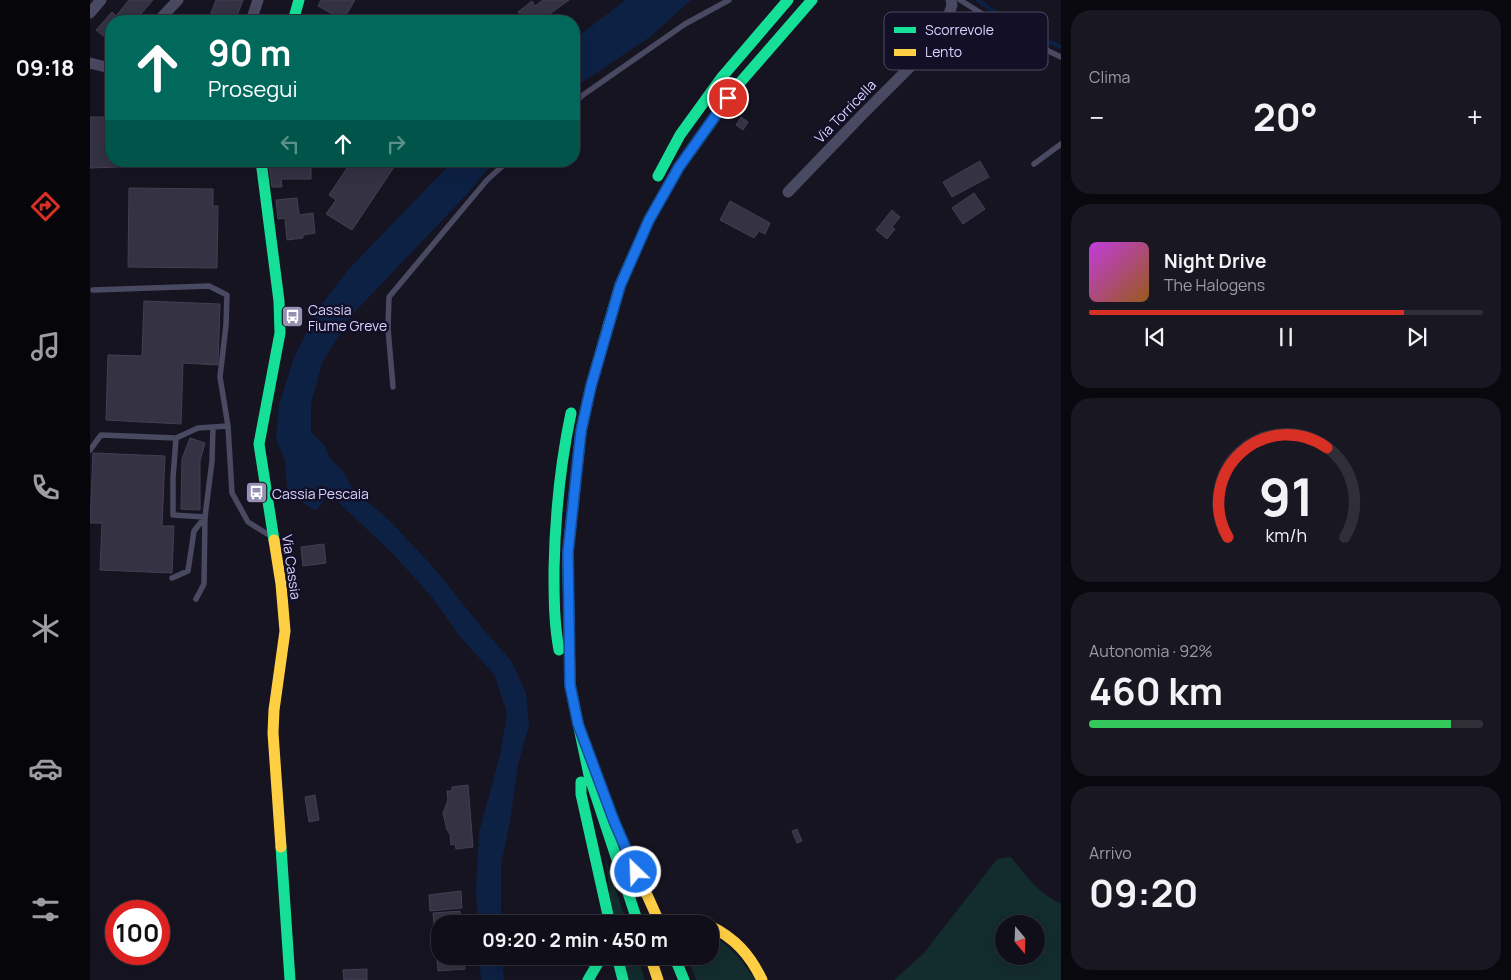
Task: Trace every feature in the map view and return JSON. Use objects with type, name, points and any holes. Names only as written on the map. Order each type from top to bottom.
[{"type":"main road","points":[[295,15],[299,0]]},
{"type":"main road","points":[[652,187],[680,135],[722,76],[788,0]]},
{"type":"main road","points":[[635,915],[589,774],[570,685],[568,552],[581,431],[591,386],[620,286],[649,220],[679,167],[737,86],[812,0]]},
{"type":"main road","name":"Via Cassia","points":[[260,167],[280,317],[280,333],[259,444],[281,584],[285,631],[274,710],[273,733],[290,980]]},
{"type":"main road","points":[[570,685],[564,672],[554,612],[554,536],[558,479],[572,405]]},
{"type":"main road","points":[[578,724],[614,821],[656,915]]},
{"type":"main road","points":[[578,724],[582,794],[608,915]]},
{"type":"main road","points":[[719,930],[725,932],[742,946],[762,980]]},
{"type":"main road","points":[[588,980],[597,965]]},
{"type":"main road","points":[[619,965],[623,980]]},
{"type":"main road","points":[[653,965],[658,980]]},
{"type":"main road","points":[[678,965],[684,980]]},
{"type":"street","points":[[90,13],[101,0]]},
{"type":"street","points":[[164,15],[178,0]]},
{"type":"street","points":[[253,15],[258,0]]},
{"type":"street","points":[[90,64],[105,67]]},
{"type":"street","name":"Via Torricella","points":[[788,192],[907,70]]},
{"type":"lane","points":[[580,98],[685,24],[729,0]]},
{"type":"lane","points":[[960,0],[979,12]]},
{"type":"lane","points":[[1048,51],[1061,57]]},
{"type":"lane","points":[[1034,164],[1061,144]]},
{"type":"lane","points":[[393,387],[388,328],[389,297],[487,180],[501,167]]},
{"type":"lane","points":[[93,290],[209,286],[227,295],[220,378],[228,426],[232,493],[248,522],[273,538]]},
{"type":"lane","points":[[90,450],[101,435],[176,438],[198,428],[228,426]]},
{"type":"lane","points":[[196,599],[204,584],[205,517],[212,461],[213,427]]},
{"type":"lane","points":[[176,438],[173,514],[205,517]]},
{"type":"lane","points":[[172,578],[188,571],[194,531],[205,517]]},
{"type":"green space","points":[[605,857],[624,915],[613,915]]},
{"type":"green space","points":[[1011,857],[1039,890],[1061,904],[1061,980],[894,980],[924,953],[997,859]]},
{"type":"green space","points":[[719,940],[731,949],[756,980],[696,980],[690,965],[719,965]]},
{"type":"green space","points":[[624,965],[640,965],[645,980],[628,980]]},
{"type":"water","points":[[626,0],[691,0],[650,37],[580,84],[580,34]]},
{"type":"water","points":[[447,167],[489,167],[470,191],[350,317],[322,363],[311,403],[311,432],[324,445],[330,459],[343,471],[354,491],[388,519],[434,568],[512,662],[526,693],[529,725],[518,765],[501,865],[501,915],[477,915],[476,891],[479,833],[500,755],[507,713],[494,674],[461,638],[432,597],[392,553],[336,500],[329,496],[324,498],[322,504],[316,510],[310,508],[287,489],[285,461],[276,439],[279,405],[294,357],[319,308],[347,271]]},
{"type":"water","points":[[480,965],[503,965],[504,980],[481,980]]},
{"type":"building","points":[[129,0],[153,0],[140,15],[117,15]]},
{"type":"building","points":[[216,0],[243,0],[237,15],[210,15]]},
{"type":"building","points":[[321,0],[355,0],[346,15],[334,15],[318,6]]},
{"type":"building","points":[[543,0],[569,0],[548,15],[520,15],[518,12],[532,1],[535,6]]},
{"type":"building","points":[[105,20],[105,37],[96,30]]},
{"type":"building","points":[[90,117],[105,117],[105,167],[119,167],[90,168]]},
{"type":"building","points":[[741,117],[748,122],[743,130],[736,125]]},
{"type":"building","points":[[980,161],[989,177],[952,197],[943,182]]},
{"type":"building","points":[[269,167],[311,167],[311,179],[281,179],[282,187],[272,187]]},
{"type":"building","points":[[348,167],[394,167],[352,230],[326,214],[336,200],[329,195]]},
{"type":"building","points":[[129,188],[213,189],[213,206],[218,206],[217,268],[128,267]]},
{"type":"building","points":[[974,193],[985,209],[963,224],[952,208]]},
{"type":"building","points":[[297,198],[299,215],[313,213],[315,233],[303,235],[303,238],[287,240],[285,218],[278,219],[276,200]]},
{"type":"building","points":[[730,201],[770,223],[765,234],[759,231],[754,238],[720,220]]},
{"type":"building","points":[[892,210],[900,217],[892,227],[895,229],[887,239],[876,230]]},
{"type":"building","points":[[144,301],[220,304],[218,365],[183,363],[181,424],[106,420],[108,355],[142,356]]},
{"type":"building","points":[[190,438],[205,443],[200,461],[200,510],[181,509],[182,459]]},
{"type":"building","points":[[93,453],[165,456],[162,526],[174,526],[172,573],[100,570],[102,523],[90,523]]},
{"type":"building","points":[[324,544],[326,563],[303,566],[301,547]]},
{"type":"building","points":[[468,785],[473,847],[456,849],[455,844],[451,845],[450,834],[447,830],[443,813],[448,800],[447,791],[452,791],[452,787]]},
{"type":"building","points":[[315,795],[319,820],[309,822],[305,797]]},
{"type":"building","points":[[797,829],[802,841],[797,843],[792,831]]},
{"type":"building","points":[[461,891],[462,908],[430,911],[429,895]]},
{"type":"building","points":[[460,911],[460,915],[433,915],[433,913]]},
{"type":"building","points":[[437,965],[465,965],[465,969],[438,971]]},
{"type":"building","points":[[367,969],[367,980],[344,980],[343,970]]},
{"type":"waterway","points":[[978,0],[994,12]]},
{"type":"waterway","points":[[1048,41],[1061,47]]},
{"type":"traffic: fast","points":[[295,15],[299,0]]},
{"type":"traffic: fast","points":[[658,176],[680,135],[722,77],[788,0]]},
{"type":"traffic: fast","points":[[609,323],[620,285],[649,220],[679,167],[737,86],[812,0]]},
{"type":"traffic: fast","points":[[262,167],[279,301],[280,333],[259,444],[274,540]]},
{"type":"traffic: fast","points":[[559,650],[554,600],[556,530],[561,472],[571,413]]},
{"type":"traffic: fast","points":[[568,567],[570,685],[589,775],[635,915]]},
{"type":"traffic: fast","points":[[581,782],[581,794],[608,915]]},
{"type":"traffic: fast","points":[[281,847],[290,980]]},
{"type":"traffic: fast","points":[[588,980],[597,965]]},
{"type":"traffic: fast","points":[[619,965],[623,980]]},
{"type":"traffic: fast","points":[[678,965],[684,980]]},
{"type":"traffic: slow","points":[[568,567],[581,431],[591,386],[609,323]]},
{"type":"traffic: slow","points":[[274,540],[281,584],[285,631],[274,710],[273,733],[281,847]]},
{"type":"traffic: slow","points":[[626,848],[656,915]]},
{"type":"traffic: slow","points":[[719,931],[741,948],[762,980]]},
{"type":"traffic: slow","points":[[653,965],[658,980]]},
{"type":"place","name":"Cassia Fiume Greve","points":[[292,317]]},
{"type":"place","name":"Cassia Pescaia","points":[[256,493]]},
{"type":"route","points":[[636,872],[614,821],[578,724],[570,685],[568,552],[581,431],[591,386],[620,286],[649,220],[679,167],[728,98]]}]
